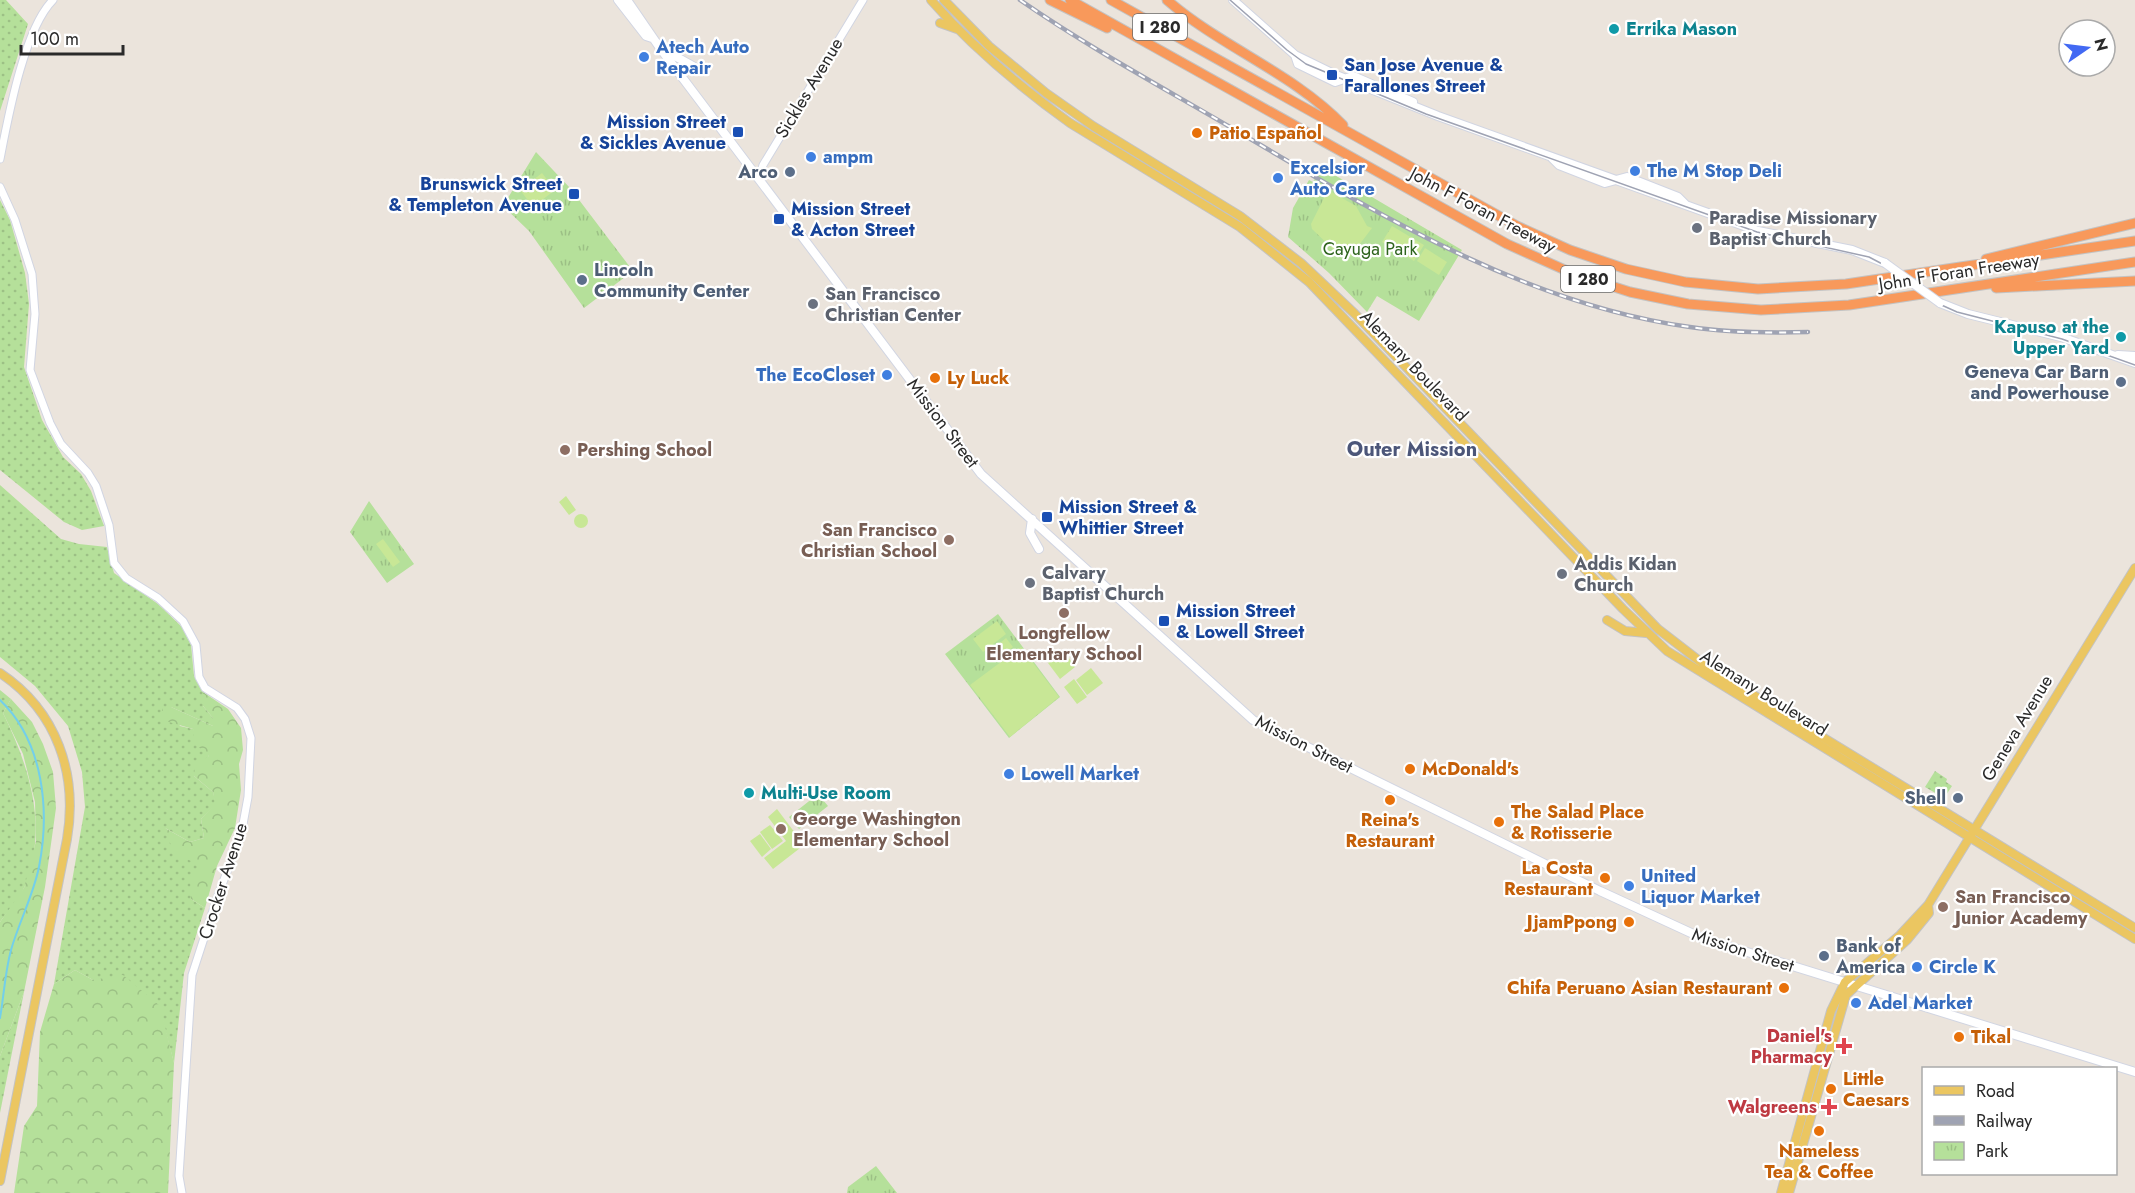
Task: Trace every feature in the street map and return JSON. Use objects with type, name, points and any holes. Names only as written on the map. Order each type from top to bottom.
[{"type":"highway","points":[[1050,0],[1158,50]]},
{"type":"highway","name":"John F Foran Freeway","points":[[1070,0],[1513,247],[1602,284],[1681,303],[1761,310],[1835,307],[2135,262]]},
{"type":"highway","name":"John F Foran Freeway","points":[[1111,0],[1543,239],[1598,261],[1655,276],[1721,287],[1787,289],[1831,286],[2135,241]]},
{"type":"highway","points":[[1167,0],[1192,19],[1324,105],[1351,133]]},
{"type":"highway","points":[[1948,269],[2029,247],[2135,223]]},
{"type":"highway","points":[[1951,290],[2135,281]]},
{"type":"main road","name":"Mission Street","points":[[618,0],[646,36],[652,38]]},
{"type":"main road","name":"Mission Street","points":[[627,0],[651,32],[652,38],[981,474],[1253,720],[1605,894],[1702,938],[2135,1072]]},
{"type":"main road","name":"Alemany Boulevard","points":[[931,0],[1013,80],[1070,123],[1240,227],[1309,282],[1646,633],[1666,651],[2135,939]]},
{"type":"main road","name":"Alemany Boulevard","points":[[944,0],[989,46],[1046,93],[1093,126],[1240,216],[1301,263],[1330,289],[1622,593],[1672,642],[1706,666],[2135,928]]},
{"type":"main road","points":[[1233,0],[1295,55],[1426,112],[1767,234],[1852,250],[1884,263],[1940,303],[1962,312],[2061,337],[2135,363]]},
{"type":"main road","points":[[940,23],[959,29]]},
{"type":"main road","points":[[660,48],[700,70],[680,75]]},
{"type":"main road","points":[[2111,355],[2135,356]]},
{"type":"main road","points":[[1032,519],[1030,533],[1039,549]]},
{"type":"main road","name":"Geneva Avenue","points":[[1781,1193],[1831,1010],[1845,982],[1900,935],[1928,905],[2135,568]]},
{"type":"main road","points":[[1606,620],[1625,631],[1646,633]]},
{"type":"main road","points":[[0,673],[31,699],[53,730],[66,765],[71,802],[67,839],[0,1180]]},
{"type":"main road","name":"Geneva Avenue","points":[[1789,1193],[1839,1012],[1846,995],[1854,985],[1915,932],[1929,913],[1928,905]]},
{"type":"street","points":[[0,159],[9,116],[36,21],[53,0]]},
{"type":"street","name":"Sickles Avenue","points":[[759,178],[763,165],[863,0]]},
{"type":"street","name":"Crocker Avenue","points":[[0,187],[18,230],[32,274],[35,314],[30,370],[50,423],[61,444],[88,473],[96,486],[109,525],[114,563],[126,578],[158,598],[183,621],[196,645],[199,677],[205,688],[237,708],[245,719],[250,738],[248,797],[241,835],[216,898],[192,975],[179,1164],[182,1193]]},
{"type":"green space","points":[[0,0],[6,0],[28,24],[0,111]]},
{"type":"green space","points":[[536,152],[570,188],[633,271],[584,308],[529,231],[503,206]]},
{"type":"green space","name":"Cayuga Park","points":[[1321,167],[1462,250],[1419,321],[1377,296],[1367,312],[1329,273],[1288,237],[1293,208],[1309,180],[1313,182]]},
{"type":"green space","points":[[542,173],[555,190],[533,207],[520,190]]},
{"type":"green space","points":[[1328,190],[1356,206],[1367,226],[1372,228],[1350,257],[1338,254],[1312,229],[1311,224]]},
{"type":"green space","points":[[0,200],[10,220],[25,273],[29,304],[24,367],[42,420],[63,457],[81,474],[91,491],[104,526],[82,530],[64,522],[0,470]]},
{"type":"green space","points":[[1392,226],[1424,245],[1414,261],[1382,242]]},
{"type":"green space","points":[[1425,248],[1447,262],[1439,275],[1417,261]]},
{"type":"green space","points":[[0,485],[61,539],[79,544],[107,547],[114,573],[158,604],[182,627],[191,645],[194,676],[203,692],[203,706],[213,718],[213,726],[171,707],[180,726],[193,729],[209,756],[194,776],[213,792],[216,804],[201,819],[204,838],[190,842],[165,828],[206,867],[191,899],[205,908],[184,973],[174,1063],[159,1006],[93,980],[75,970],[54,984],[85,807],[82,772],[68,726],[35,686],[0,657]]},
{"type":"green space","points":[[566,496],[576,510],[569,515],[559,502]]},
{"type":"green space","points":[[369,501],[414,564],[387,583],[350,532]]},
{"type":"green space","points":[[581,514],[586,516],[588,521],[586,526],[581,528],[576,526],[574,521],[576,516]]},
{"type":"green space","points":[[383,539],[400,562],[393,567],[376,544]]},
{"type":"green space","points":[[998,614],[1060,697],[1009,738],[945,654]]},
{"type":"green space","points":[[997,621],[1006,634],[983,652],[973,639]]},
{"type":"green space","points":[[1006,638],[1013,647],[994,661],[988,653]]},
{"type":"green space","points":[[1021,647],[1059,697],[1010,737],[970,685]]},
{"type":"green space","points":[[1064,651],[1075,667],[1060,679],[1048,663]]},
{"type":"green space","points":[[1091,668],[1103,683],[1087,695],[1076,680]]},
{"type":"green space","points":[[1074,679],[1087,697],[1077,704],[1064,687]]},
{"type":"green space","points":[[0,690],[11,699],[3,713],[28,777],[33,799],[35,843],[24,888],[0,922]]},
{"type":"green space","points":[[203,692],[228,709],[241,728],[243,750],[239,764],[241,790],[235,828],[217,866],[205,908],[191,899],[190,876],[205,867],[175,854],[163,827],[190,842],[204,838],[201,819],[215,804],[213,792],[194,776],[195,765],[209,756],[195,744],[193,729],[162,720],[162,707],[171,707],[213,726],[213,718],[203,706]]},
{"type":"green space","points":[[11,699],[32,722],[43,744],[53,772],[56,808],[45,887],[24,992],[0,1056],[0,922],[24,888],[36,841],[35,802],[23,754],[3,713]]},
{"type":"green space","points":[[1935,771],[1947,779],[1946,782],[1952,786],[1944,798],[1925,787]]},
{"type":"green space","points":[[818,794],[828,806],[799,829],[789,817]]},
{"type":"green space","points":[[777,809],[804,845],[773,869],[764,858],[786,841],[768,817]]},
{"type":"green space","points":[[770,825],[783,841],[772,849],[760,832]]},
{"type":"green space","points":[[760,834],[771,849],[762,857],[750,841]]},
{"type":"green space","points":[[75,970],[93,980],[123,975],[160,1006],[174,1063],[168,1193],[14,1193],[24,1126],[37,1106],[40,1032],[54,984]]},
{"type":"green space","points":[[24,992],[0,1113],[0,1056]]},
{"type":"green space","points":[[876,1166],[897,1193],[847,1193],[848,1187]]},
{"type":"waterway","points":[[0,700],[15,717],[35,757],[40,778],[44,823],[39,867],[11,950],[0,1018]]},
{"type":"tram line","points":[[1230,0],[1306,64],[1426,114],[1757,232],[1869,257],[1888,267],[1937,303],[1957,312],[2062,339],[2135,365]]},
{"type":"railway","points":[[1020,0],[1098,50],[1339,190],[1451,250],[1509,276],[1568,298],[1628,315],[1690,327],[1749,332],[1808,332]]},
{"type":"place","name":"Errika Mason","points":[[1614,29]]},
{"type":"place","name":"Atech Auto Repair","points":[[644,57]]},
{"type":"place","name":"San Jose Avenue & Farallones Street","points":[[1332,75]]},
{"type":"place","name":"Mission Street & Sickles Avenue","points":[[738,132]]},
{"type":"place","name":"Patio Español","points":[[1197,133]]},
{"type":"place","name":"ampm","points":[[811,157]]},
{"type":"place","name":"The M Stop Deli","points":[[1635,171]]},
{"type":"place","name":"Arco","points":[[790,172]]},
{"type":"place","name":"Excelsior Auto Care","points":[[1278,178]]},
{"type":"place","name":"Brunswick Street & Templeton Avenue","points":[[574,194]]},
{"type":"place","name":"Mission Street & Acton Street","points":[[779,219]]},
{"type":"place","name":"Paradise Missionary Baptist Church","points":[[1697,228]]},
{"type":"place","name":"Lincoln Community Center","points":[[582,280]]},
{"type":"place","name":"San Francisco Christian Center","points":[[813,304]]},
{"type":"place","name":"Kapuso at the Upper Yard","points":[[2121,337]]},
{"type":"place","name":"The EcoCloset","points":[[887,375]]},
{"type":"place","name":"Ly Luck","points":[[935,378]]},
{"type":"place","name":"Geneva Car Barn and Powerhouse","points":[[2121,382]]},
{"type":"place","name":"Pershing School","points":[[565,450]]},
{"type":"place","name":"Mission Street & Whittier Street","points":[[1047,517]]},
{"type":"place","name":"San Francisco Christian School","points":[[949,540]]},
{"type":"place","name":"Addis Kidan Church","points":[[1562,574]]},
{"type":"place","name":"Calvary Baptist Church","points":[[1030,583]]},
{"type":"place","name":"Longfellow Elementary School","points":[[1064,613]]},
{"type":"place","name":"Mission Street & Lowell Street","points":[[1164,621]]},
{"type":"place","name":"McDonald's","points":[[1410,769]]},
{"type":"place","name":"Lowell Market","points":[[1009,774]]},
{"type":"place","name":"Multi-Use Room","points":[[749,793]]},
{"type":"place","name":"Shell","points":[[1958,798]]},
{"type":"place","name":"Reina's Restaurant","points":[[1390,800]]},
{"type":"place","name":"The Salad Place & Rotisserie","points":[[1499,822]]},
{"type":"place","name":"George Washington Elementary School","points":[[781,829]]},
{"type":"place","name":"La Costa Restaurant","points":[[1605,878]]},
{"type":"place","name":"United Liquor Market","points":[[1629,886]]},
{"type":"place","name":"San Francisco Junior Academy","points":[[1943,907]]},
{"type":"place","name":"JjamPpong","points":[[1629,922]]},
{"type":"place","name":"Bank of America","points":[[1824,956]]},
{"type":"place","name":"Circle K","points":[[1917,967]]},
{"type":"place","name":"Chifa Peruano Asian Restaurant","points":[[1784,988]]},
{"type":"place","name":"Adel Market","points":[[1856,1003]]},
{"type":"place","name":"Tikal","points":[[1959,1037]]},
{"type":"place","name":"Daniel's Pharmacy","points":[[1844,1046]]},
{"type":"place","name":"Little Caesars","points":[[1831,1089]]},
{"type":"place","name":"Walgreens","points":[[1829,1107]]},
{"type":"place","name":"Nameless Tea & Coffee","points":[[1819,1131]]},
{"type":"district","name":"Outer Mission","points":[[1412,449]]}]
